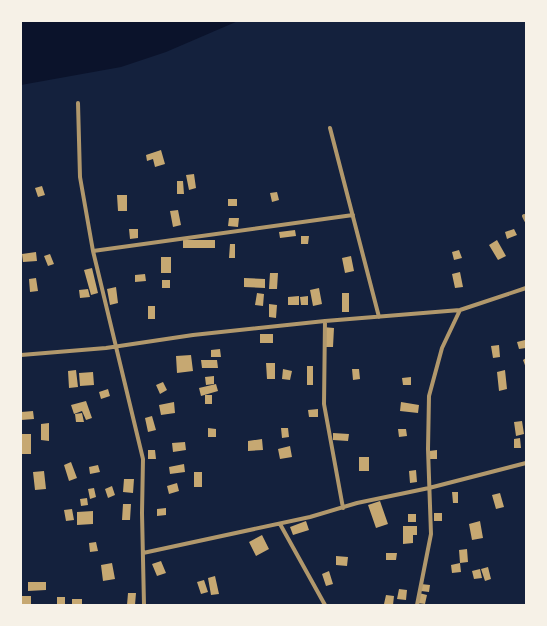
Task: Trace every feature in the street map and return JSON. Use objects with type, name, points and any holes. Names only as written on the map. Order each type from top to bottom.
[{"type":"street","points":[[78,103],[80,177],[93,252],[143,459],[144,605]]},
{"type":"street","points":[[330,128],[380,317]]},
{"type":"street","points":[[93,252],[353,215]]},
{"type":"street","points":[[21,355],[117,347],[193,335],[325,321],[460,310],[526,288]]},
{"type":"street","points":[[417,605],[431,534],[428,449],[429,396],[442,348],[460,310]]},
{"type":"street","points":[[325,321],[324,404],[343,508]]},
{"type":"street","points":[[143,553],[280,524],[343,508],[356,503],[429,488],[526,463]]},
{"type":"street","points":[[280,524],[325,605]]},
{"type":"water","points":[[21,21],[238,21],[166,52],[121,67],[21,85]]},
{"type":"building","points":[[161,150],[165,164],[155,167],[153,159],[147,161],[146,155]]},
{"type":"building","points":[[194,174],[196,188],[189,190],[186,175]]},
{"type":"building","points":[[177,181],[183,181],[184,194],[177,194]]},
{"type":"building","points":[[42,186],[45,195],[38,197],[35,188]]},
{"type":"building","points":[[277,192],[279,200],[272,202],[270,193]]},
{"type":"building","points":[[117,195],[127,195],[127,211],[118,211]]},
{"type":"building","points":[[228,199],[237,199],[237,206],[228,206]]},
{"type":"building","points":[[178,210],[181,225],[173,227],[170,211]]},
{"type":"building","points":[[229,218],[239,218],[238,227],[228,226]]},
{"type":"building","points":[[129,229],[138,229],[138,238],[130,239]]},
{"type":"building","points":[[514,229],[517,235],[507,239],[505,232]]},
{"type":"building","points":[[295,230],[296,236],[280,238],[279,232]]},
{"type":"building","points":[[301,236],[309,236],[308,244],[301,244]]},
{"type":"building","points":[[183,240],[215,240],[215,248],[183,248]]},
{"type":"building","points":[[497,240],[506,256],[498,260],[489,245]]},
{"type":"building","points":[[230,244],[235,244],[235,258],[229,258]]},
{"type":"building","points":[[459,250],[462,258],[454,260],[452,252]]},
{"type":"building","points":[[36,252],[37,261],[23,262],[22,254]]},
{"type":"building","points":[[50,254],[54,264],[48,266],[44,256]]},
{"type":"building","points":[[351,256],[354,271],[345,273],[342,258]]},
{"type":"building","points":[[161,257],[171,257],[171,273],[161,273]]},
{"type":"building","points":[[92,268],[98,293],[91,295],[84,270]]},
{"type":"building","points":[[460,272],[463,287],[455,288],[452,274]]},
{"type":"building","points":[[270,273],[278,273],[277,289],[269,289]]},
{"type":"building","points":[[145,274],[146,281],[135,282],[135,275]]},
{"type":"building","points":[[36,278],[38,291],[30,292],[29,279]]},
{"type":"building","points":[[244,278],[265,279],[265,288],[244,287]]},
{"type":"building","points":[[162,280],[170,280],[170,288],[162,288]]},
{"type":"building","points":[[116,287],[118,303],[110,305],[107,289]]},
{"type":"building","points":[[319,288],[322,304],[313,306],[310,290]]},
{"type":"building","points":[[88,289],[90,297],[80,298],[79,290]]},
{"type":"building","points":[[257,293],[264,294],[263,306],[255,305]]},
{"type":"building","points":[[342,293],[349,293],[349,312],[342,312]]},
{"type":"building","points":[[299,296],[299,305],[288,305],[288,297]]},
{"type":"building","points":[[308,296],[308,305],[301,305],[300,297]]},
{"type":"building","points":[[269,304],[277,305],[276,318],[269,317]]},
{"type":"building","points":[[148,306],[155,306],[155,319],[148,319]]},
{"type":"building","points":[[323,327],[334,328],[333,347],[323,347]]},
{"type":"building","points":[[260,334],[273,334],[273,343],[260,343]]},
{"type":"building","points":[[525,340],[526,348],[519,349],[517,342]]},
{"type":"building","points":[[499,345],[500,357],[493,358],[491,346]]},
{"type":"building","points":[[220,349],[221,357],[211,357],[211,350]]},
{"type":"building","points":[[191,355],[193,371],[177,373],[176,356]]},
{"type":"building","points":[[526,358],[526,368],[523,360]]},
{"type":"building","points":[[201,360],[217,360],[218,368],[202,368]]},
{"type":"building","points":[[266,363],[275,363],[275,379],[267,379]]},
{"type":"building","points":[[307,366],[313,366],[313,385],[307,385]]},
{"type":"building","points":[[283,369],[292,371],[290,380],[282,379]]},
{"type":"building","points":[[352,369],[359,369],[360,379],[353,380]]},
{"type":"building","points":[[76,370],[78,387],[69,388],[68,371]]},
{"type":"building","points":[[505,370],[507,389],[499,391],[497,372]]},
{"type":"building","points":[[93,372],[94,385],[80,386],[79,373]]},
{"type":"building","points":[[214,376],[214,384],[206,385],[205,377]]},
{"type":"building","points":[[411,377],[411,385],[403,385],[402,378]]},
{"type":"building","points":[[163,382],[167,390],[160,394],[156,385]]},
{"type":"building","points":[[216,384],[218,391],[201,396],[199,388]]},
{"type":"building","points":[[108,389],[110,396],[101,399],[99,392]]},
{"type":"building","points":[[205,395],[212,395],[212,404],[205,404]]},
{"type":"building","points":[[86,401],[92,418],[86,420],[82,411],[74,414],[71,405]]},
{"type":"building","points":[[174,402],[175,413],[161,415],[159,405]]},
{"type":"building","points":[[401,402],[419,405],[418,413],[400,411]]},
{"type":"building","points":[[318,409],[318,417],[309,417],[308,410]]},
{"type":"building","points":[[33,411],[34,419],[21,420],[21,412]]},
{"type":"building","points":[[82,413],[84,422],[76,422],[75,414]]},
{"type":"building","points":[[152,416],[156,430],[148,432],[145,418]]},
{"type":"building","points":[[522,421],[524,434],[516,436],[514,422]]},
{"type":"building","points":[[49,423],[49,441],[41,440],[41,424]]},
{"type":"building","points":[[208,428],[216,429],[216,437],[208,437]]},
{"type":"building","points":[[281,428],[288,428],[289,437],[282,438]]},
{"type":"building","points":[[398,429],[406,429],[407,436],[399,437]]},
{"type":"building","points":[[333,433],[349,434],[348,441],[333,440]]},
{"type":"building","points":[[21,434],[31,434],[31,454],[21,454]]},
{"type":"building","points":[[520,438],[521,448],[514,448],[514,439]]},
{"type":"building","points":[[262,439],[263,450],[248,451],[248,441]]},
{"type":"building","points":[[185,442],[186,450],[173,452],[172,443]]},
{"type":"building","points":[[290,446],[292,457],[280,459],[278,449]]},
{"type":"building","points":[[148,450],[155,450],[156,459],[148,459]]},
{"type":"building","points":[[437,450],[437,459],[429,459],[429,451]]},
{"type":"building","points":[[359,457],[369,457],[369,471],[359,471]]},
{"type":"building","points":[[71,462],[77,478],[69,481],[64,465]]},
{"type":"building","points":[[184,464],[185,472],[170,474],[169,467]]},
{"type":"building","points":[[98,465],[100,472],[90,474],[89,467]]},
{"type":"building","points":[[416,470],[417,482],[410,483],[409,471]]},
{"type":"building","points":[[44,471],[46,489],[35,490],[33,472]]},
{"type":"building","points":[[194,472],[202,472],[202,487],[194,487]]},
{"type":"building","points":[[124,479],[134,479],[133,493],[123,492]]},
{"type":"building","points":[[177,483],[179,491],[169,494],[167,486]]},
{"type":"building","points":[[112,486],[115,495],[108,498],[105,489]]},
{"type":"building","points":[[94,488],[96,497],[90,499],[88,489]]},
{"type":"building","points":[[452,492],[458,492],[458,503],[453,503]]},
{"type":"building","points":[[500,493],[504,507],[496,509],[492,495]]},
{"type":"building","points":[[87,498],[88,505],[81,506],[80,499]]},
{"type":"building","points":[[380,501],[388,524],[376,528],[368,505]]},
{"type":"building","points":[[123,504],[131,504],[130,520],[122,520]]},
{"type":"building","points":[[166,508],[166,515],[157,516],[157,509]]},
{"type":"building","points":[[72,509],[74,520],[66,521],[64,510]]},
{"type":"building","points":[[93,511],[93,524],[77,525],[77,512]]},
{"type":"building","points":[[434,513],[442,513],[442,521],[434,521]]},
{"type":"building","points":[[408,514],[416,514],[416,522],[408,522]]},
{"type":"building","points":[[306,521],[309,530],[293,535],[290,527]]},
{"type":"building","points":[[480,521],[483,538],[472,540],[469,524]]},
{"type":"building","points":[[403,526],[417,526],[417,535],[413,535],[413,543],[403,544]]},
{"type":"building","points":[[262,535],[269,549],[256,556],[249,542]]},
{"type":"building","points":[[96,542],[98,551],[90,552],[89,543]]},
{"type":"building","points":[[467,549],[468,562],[460,563],[459,550]]},
{"type":"building","points":[[386,553],[397,553],[396,560],[386,560]]},
{"type":"building","points":[[336,556],[348,557],[347,566],[336,565]]},
{"type":"building","points":[[161,561],[166,573],[157,576],[152,564]]},
{"type":"building","points":[[112,563],[115,579],[103,581],[101,565]]},
{"type":"building","points":[[460,563],[461,572],[452,573],[451,565]]},
{"type":"building","points":[[488,567],[491,579],[485,581],[481,569]]},
{"type":"building","points":[[480,569],[482,578],[474,579],[472,571]]},
{"type":"building","points":[[329,571],[333,584],[326,586],[322,574]]},
{"type":"building","points":[[215,576],[219,594],[211,595],[208,578]]},
{"type":"building","points":[[204,580],[208,592],[201,594],[197,582]]},
{"type":"building","points":[[28,582],[46,582],[46,590],[28,591]]},
{"type":"building","points":[[421,584],[430,585],[429,592],[421,591]]},
{"type":"building","points":[[399,589],[407,590],[406,600],[397,599]]},
{"type":"building","points":[[128,593],[136,593],[135,605],[127,605]]},
{"type":"building","points":[[419,593],[427,595],[425,604],[417,603]]},
{"type":"building","points":[[386,595],[394,596],[393,605],[384,604]]},
{"type":"building","points":[[21,596],[31,596],[31,605],[21,605]]},
{"type":"building","points":[[57,597],[65,597],[65,605],[57,605]]},
{"type":"building","points":[[72,599],[82,599],[82,605],[72,605]]}]
